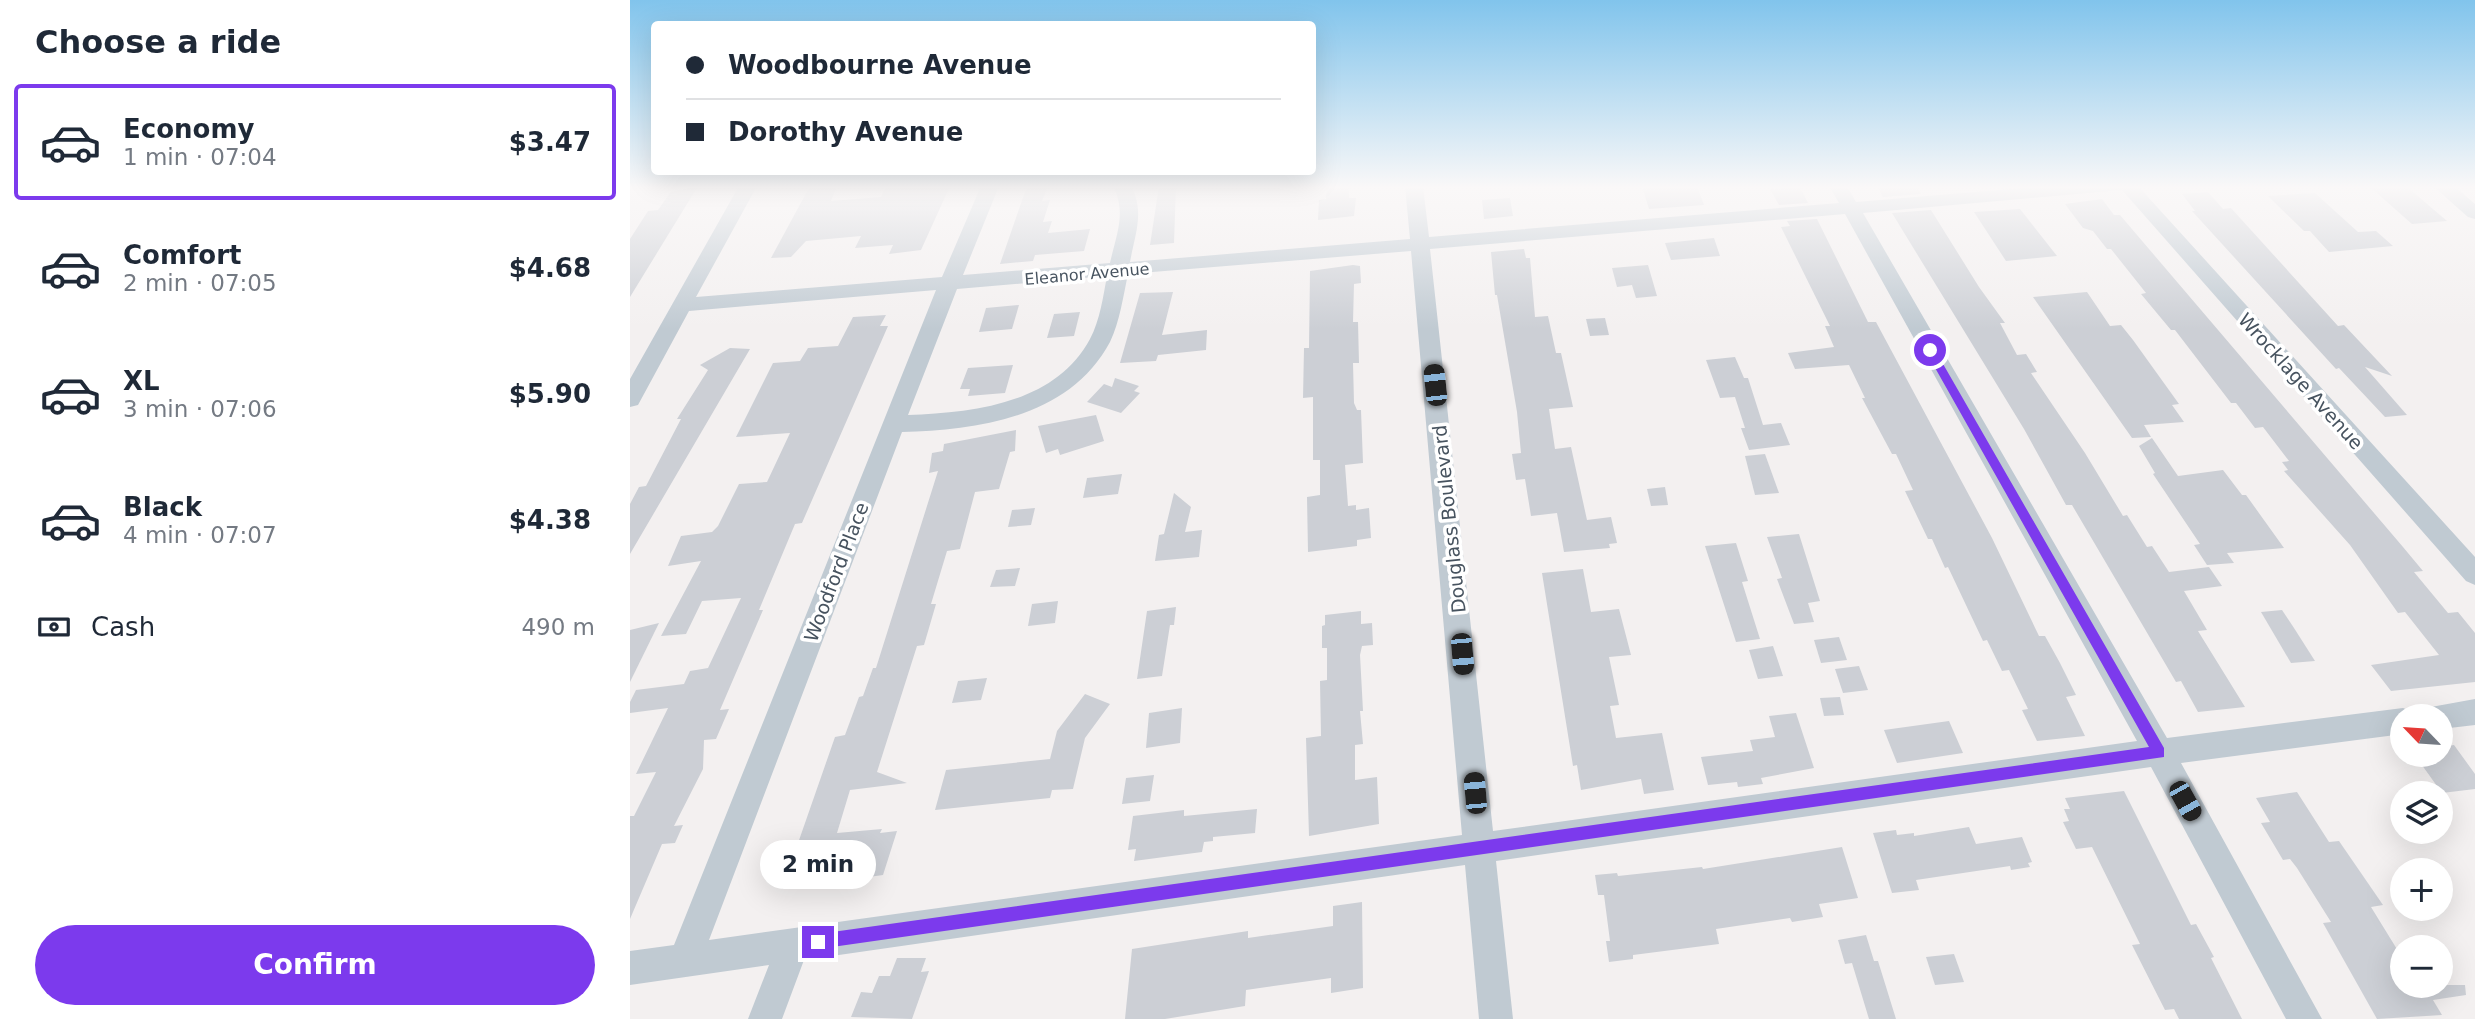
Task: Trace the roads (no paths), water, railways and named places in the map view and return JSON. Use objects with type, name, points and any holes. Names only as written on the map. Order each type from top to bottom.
[{"type":"street","points":[[630,399],[723,234]]},
{"type":"street","name":"Woodford Place","points":[[685,960],[894,424],[917,354],[951,285],[971,234]]},
{"type":"street","points":[[894,424],[940,423],[982,417],[1029,401],[1067,380],[1090,357],[1100,341],[1112,304],[1126,234]]},
{"type":"street","name":"Douglass Boulevard","points":[[1420,234],[1496,1019]]},
{"type":"street","name":"Eleanor Avenue","points":[[684,305],[1118,271],[1522,234]]},
{"type":"street","points":[[1865,234],[2159,752],[2305,1019]]},
{"type":"street","name":"Wrocklage Avenue","points":[[2170,234],[2475,573]]},
{"type":"street","points":[[630,368],[653,358]]},
{"type":"street","points":[[2454,714],[2475,712]]},
{"type":"street","points":[[630,968],[2159,752],[2390,723]]},
{"type":"street","points":[[765,1019],[793,945]]}]
